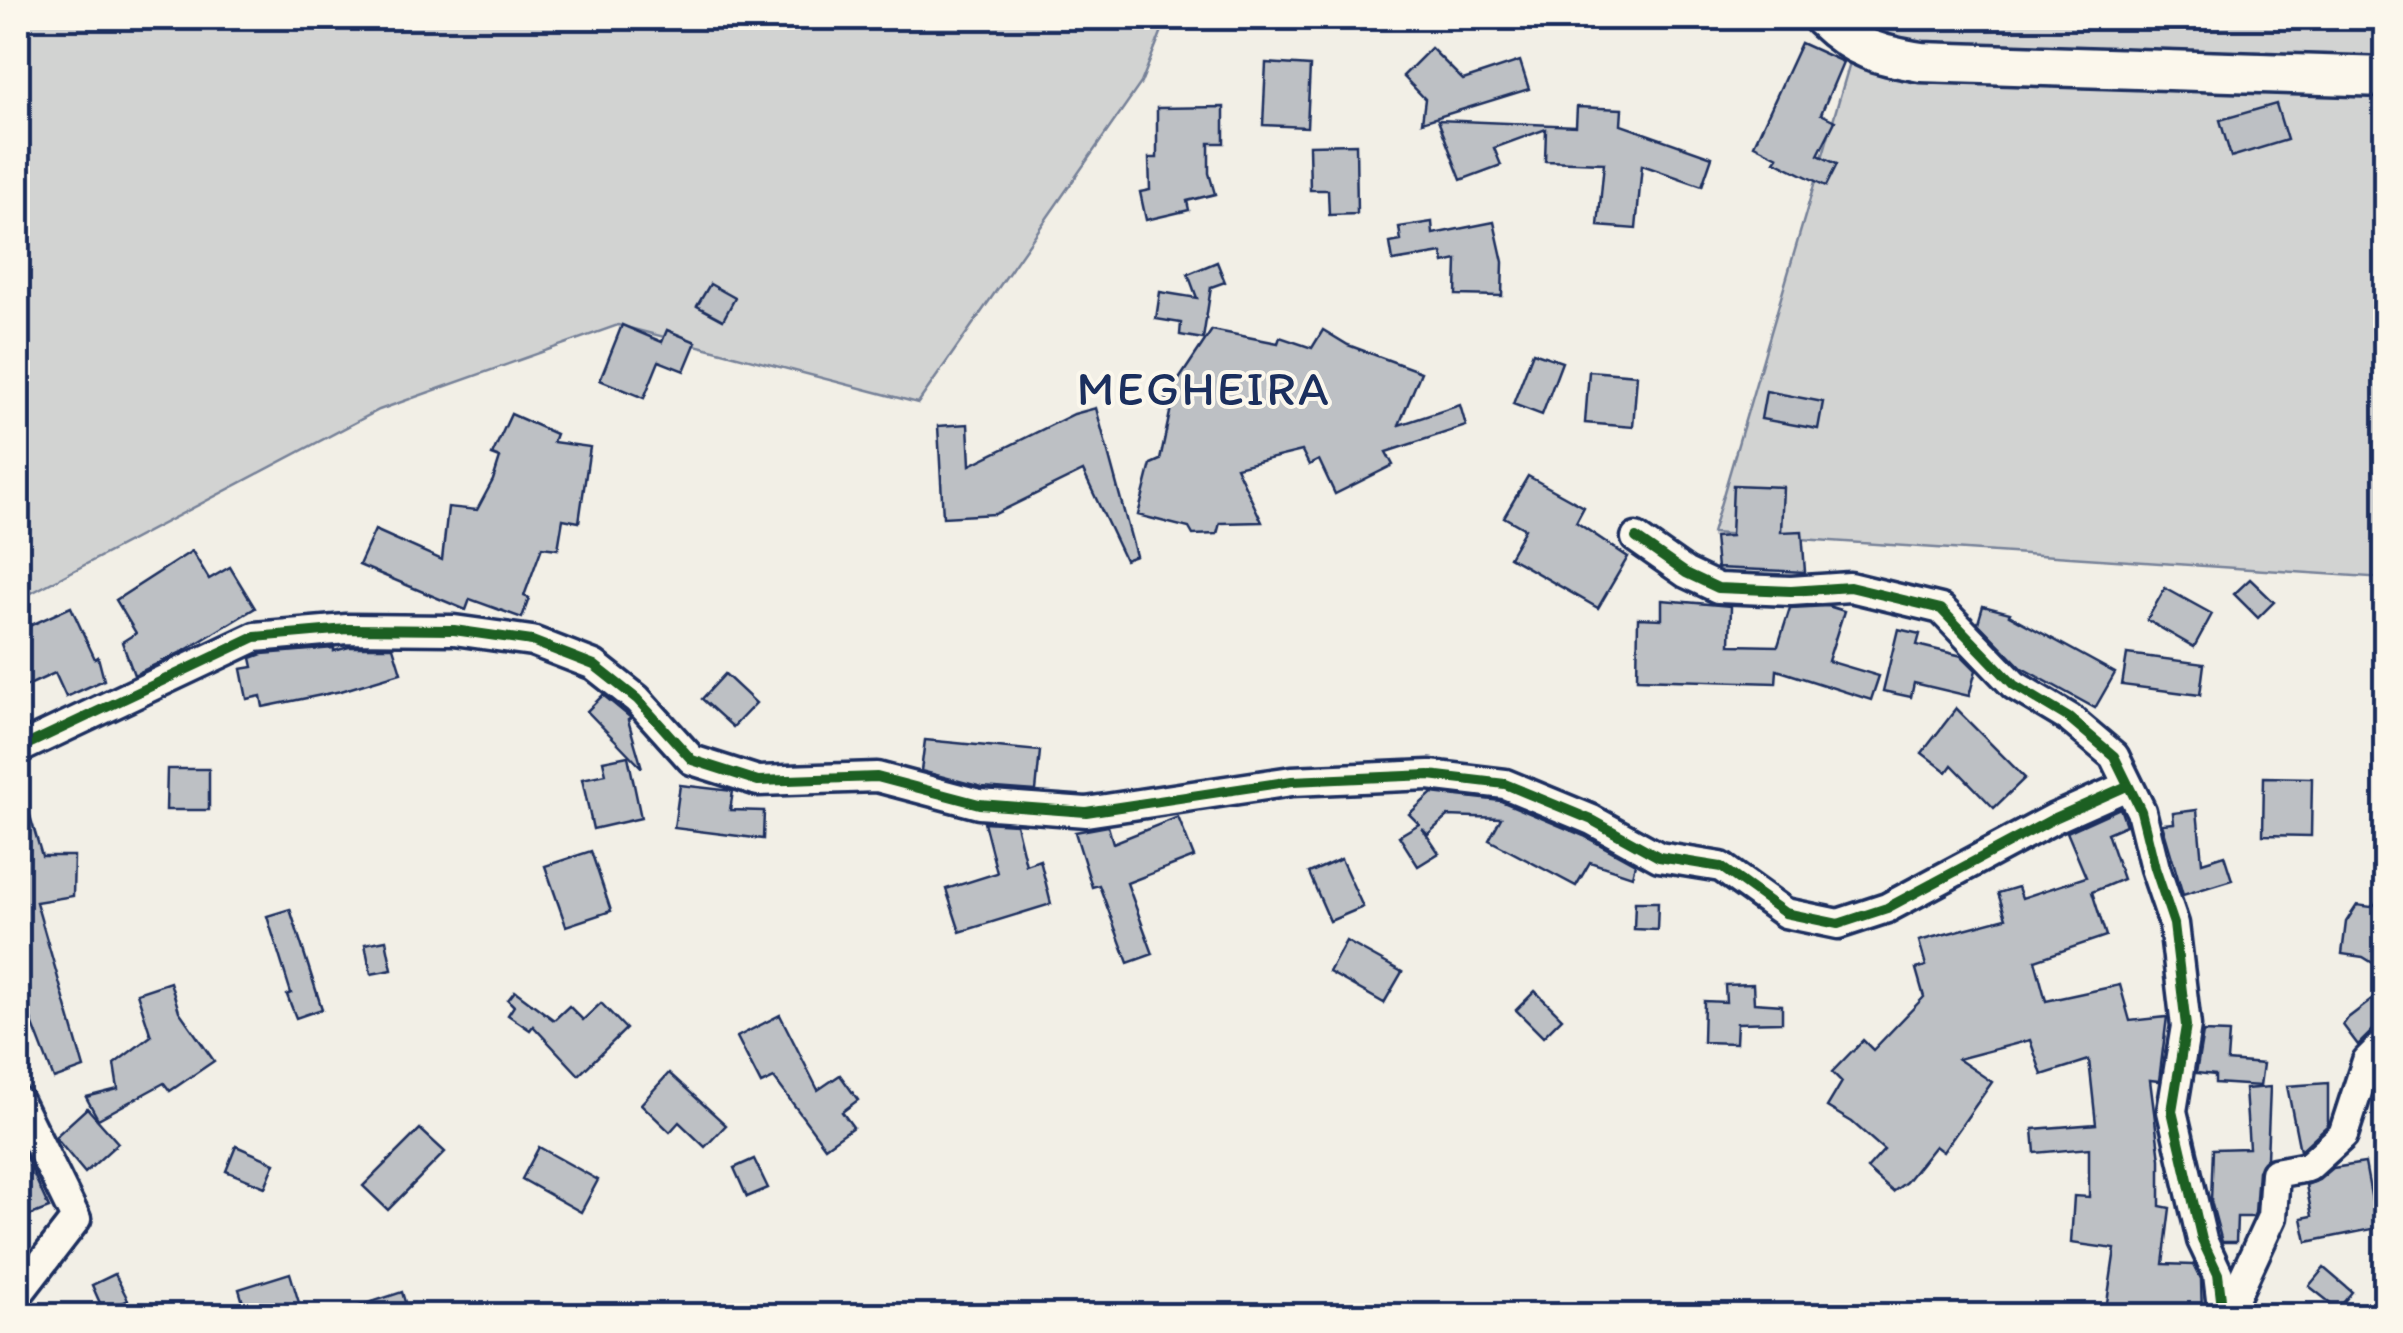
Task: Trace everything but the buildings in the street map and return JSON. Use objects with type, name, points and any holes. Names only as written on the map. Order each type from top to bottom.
[{"type":"main road","points":[[1824,18],[1842,36],[1877,55],[1921,62],[2386,77]]},
{"type":"street","points":[[1636,538],[1686,573],[1718,588],[1791,591],[1850,587],[1940,610],[2014,684],[2068,718],[2114,756],[2141,810],[2154,868],[2174,924],[2186,1026],[2172,1111],[2202,1240],[2218,1274],[2225,1316]]},
{"type":"street","points":[[18,749],[255,637],[347,629],[454,630],[532,641],[594,665],[637,699],[692,760],[758,781],[876,777],[979,804],[1086,812],[1292,781],[1429,775],[1505,784],[1592,820],[1659,858],[1721,867],[1785,914],[1838,924],[1886,908],[2055,818],[2127,786]]},
{"type":"street","points":[[2225,1316],[2272,1217],[2275,1173],[2308,1167],[2342,1135],[2367,1060],[2386,1042]]},
{"type":"street","points":[[18,1101],[76,1219],[18,1294]]},
{"type":"shaded area","points":[[18,18],[1167,18],[1141,83],[918,403],[618,325],[379,410],[18,600]]},
{"type":"shaded area","points":[[1863,18],[2385,18],[2385,578],[1712,533]]},
{"type":"cycle path","points":[[1636,538],[1686,573],[1718,588],[1791,591],[1850,587],[1941,609],[2014,685],[2069,718],[2114,756],[2141,811],[2174,924],[2186,1026],[2172,1111],[2202,1240],[2218,1274],[2223,1316]]},
{"type":"cycle path","points":[[18,749],[255,637],[347,629],[454,630],[532,641],[594,665],[637,699],[692,760],[758,781],[877,777],[979,804],[1086,812],[1292,781],[1429,775],[1505,784],[1592,820],[1659,857],[1721,867],[1785,913],[1838,924],[1887,908],[2055,818],[2127,786]]},
{"type":"district","name":"MEGHEIRA","points":[[1204,388]]}]
